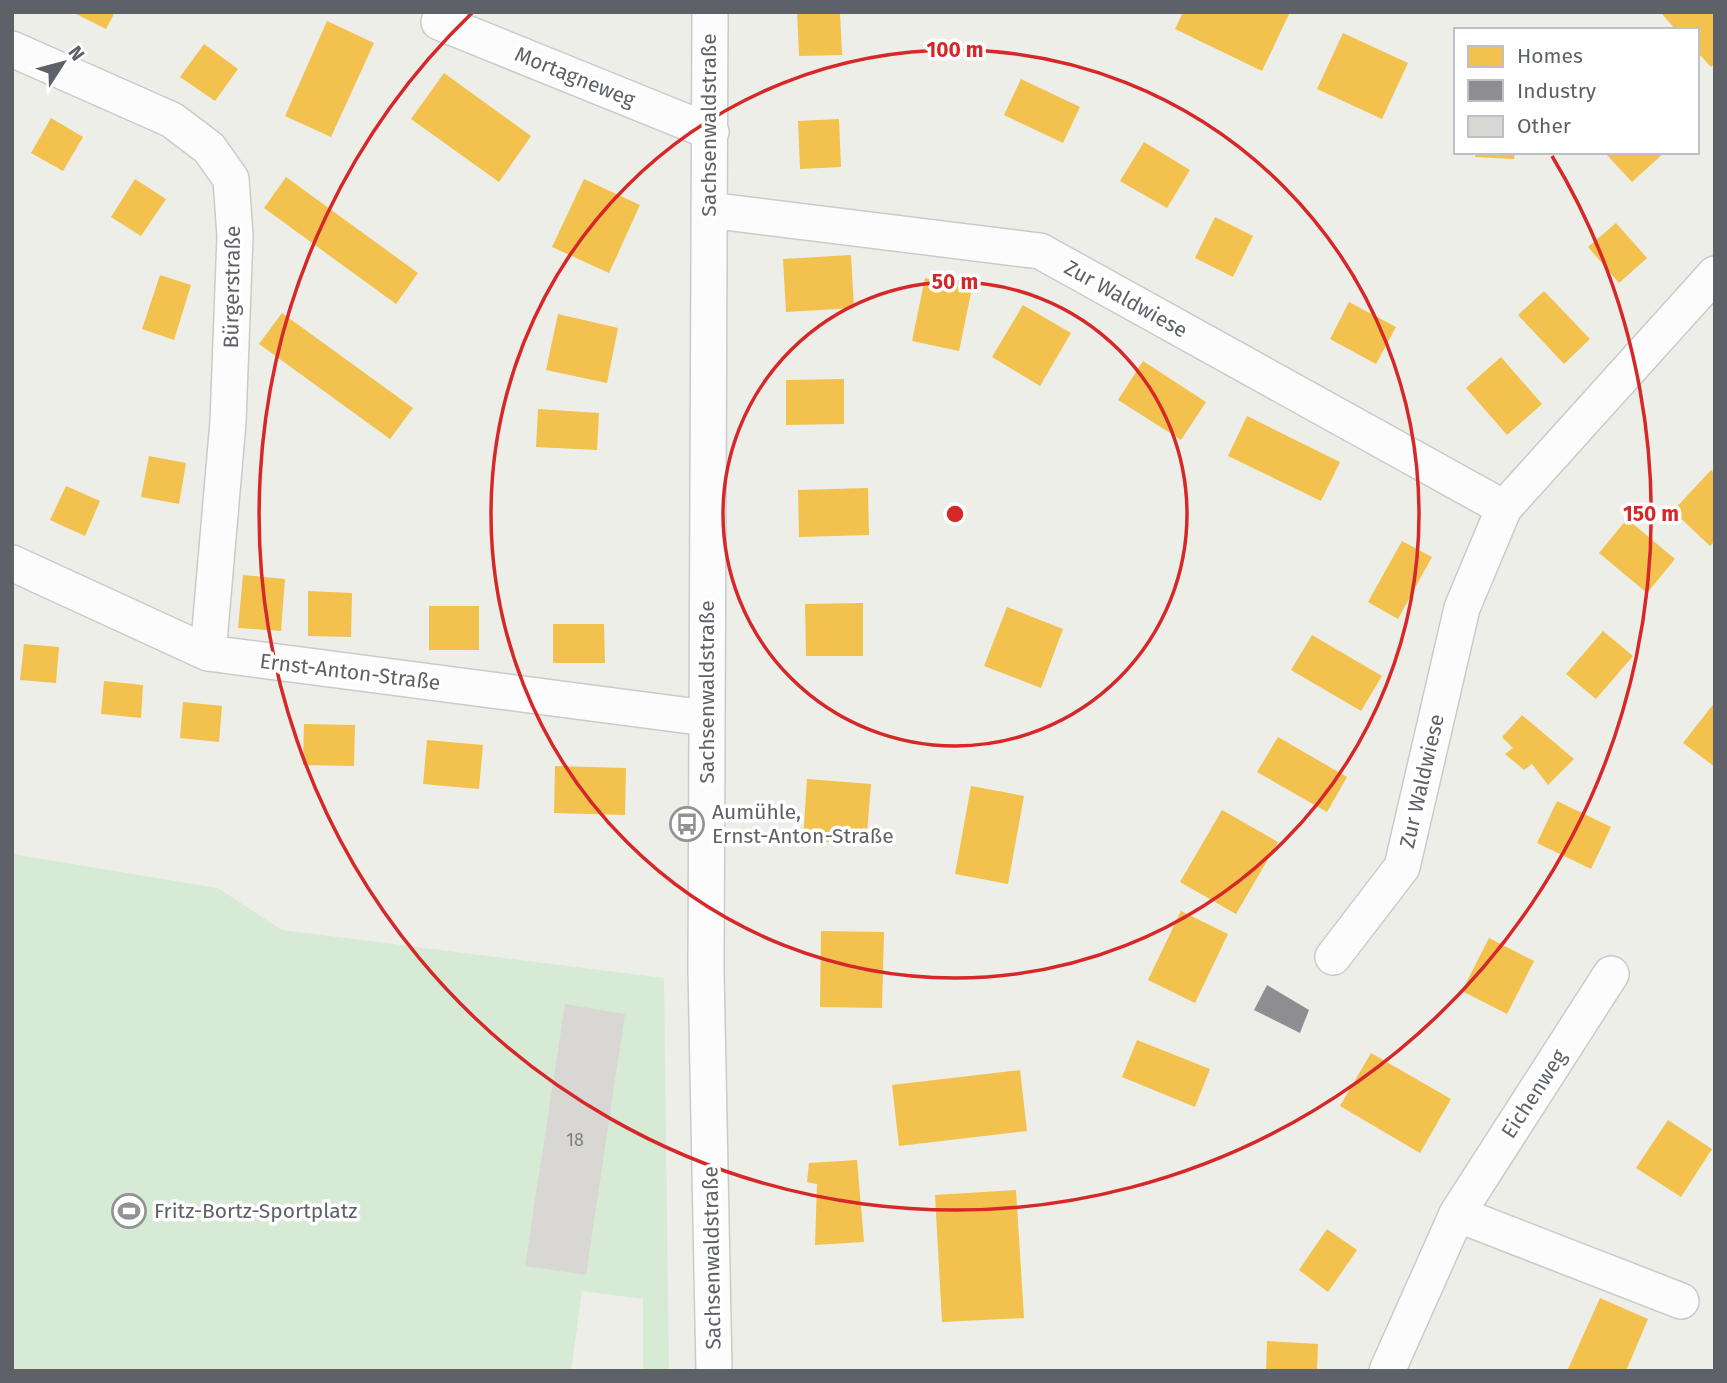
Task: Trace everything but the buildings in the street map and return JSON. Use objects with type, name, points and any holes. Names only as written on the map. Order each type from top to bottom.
[{"type":"street","name":"Sachsenwaldstraße","points":[[710,12],[712,132],[709,210],[706,970],[714,1371]]},
{"type":"street","name":"Mortagneweg","points":[[439,22],[712,132]]},
{"type":"street","name":"Bürgerstraße","points":[[12,49],[172,120],[209,148],[231,179],[235,236],[228,422],[208,653]]},
{"type":"street","name":"Zur Waldwiese","points":[[709,210],[1040,251],[1504,508]]},
{"type":"street","name":"Zur Waldwiese","points":[[1334,957],[1402,867],[1462,608],[1504,508],[1715,274]]},
{"type":"street","name":"Ernst-Anton-Straße","points":[[12,563],[208,653],[706,718]]},
{"type":"street","name":"Eichenweg","points":[[1387,1371],[1457,1214],[1611,974]]},
{"type":"street","points":[[1457,1214],[1681,1301]]},
{"type":"green space","points":[[12,854],[218,888],[282,930],[664,978],[669,1371],[643,1371],[643,1299],[582,1291],[571,1371],[12,1371]]},
{"type":"place","name":"Aumühle, Ernst-Anton-Straße","points":[[687,824]]},
{"type":"place","name":"Fritz-Bortz-Sportplatz","points":[[129,1211]]}]
